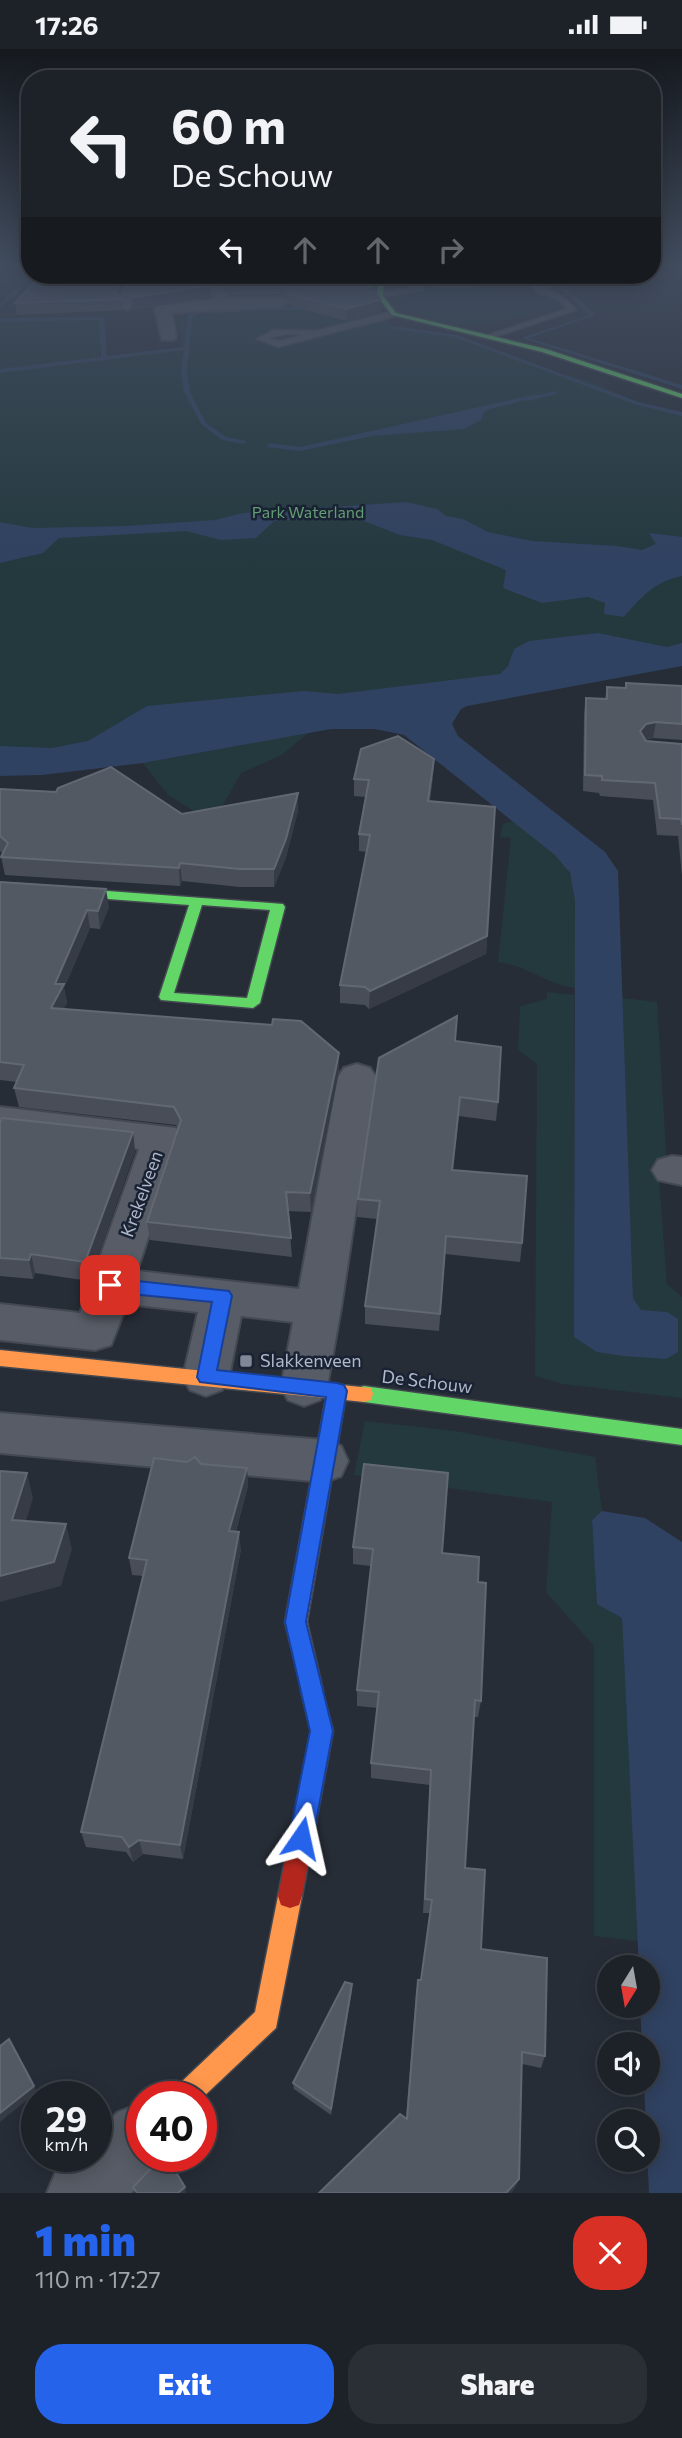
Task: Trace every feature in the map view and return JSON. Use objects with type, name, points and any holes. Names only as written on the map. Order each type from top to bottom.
[{"type":"street","points":[[595,366],[682,396]]},
{"type":"street","points":[[0,887],[278,907],[253,1003],[166,997],[196,902]]},
{"type":"street","points":[[201,2081],[267,2019],[322,1731],[296,1622],[324,1461],[319,1308],[357,1077]]},
{"type":"street","name":"Krekelveen","points":[[0,1120],[162,1138],[95,1332],[0,1322]]},
{"type":"street","points":[[110,1285],[319,1308]]},
{"type":"street","points":[[206,1377],[223,1296]]},
{"type":"street","name":"De Schouw","points":[[0,1358],[321,1389],[682,1437]]},
{"type":"street","points":[[0,1433],[324,1461]]},
{"type":"street","points":[[81,2193],[126,2151]]},
{"type":"green space","name":"Park Waterland","points":[[0,366],[535,366],[592,382],[631,399],[682,414],[682,660],[0,756]]},
{"type":"green space","points":[[308,733],[282,755],[241,773],[213,823],[168,795],[143,763]]},
{"type":"green space","points":[[513,821],[552,851],[569,873],[577,913],[575,988],[498,962],[511,838],[500,837],[503,824]]},
{"type":"green space","points":[[547,992],[574,995],[574,1336],[603,1351],[635,1356],[667,1312],[641,1311],[633,1298],[622,998],[657,1002],[667,1166],[658,1166],[667,1284],[682,1297],[682,1398],[563,1384],[535,1376],[537,1064],[518,1050],[520,1006],[547,999]]},
{"type":"green space","points":[[365,1421],[455,1431],[595,1457],[602,1511],[592,1520],[597,1603],[622,1618],[639,1941],[594,1936],[594,1646],[546,1592],[552,1502],[354,1475]]},
{"type":"water","points":[[537,394],[541,396],[490,409],[484,412],[481,420],[464,429],[372,436],[300,451],[266,447],[270,443],[300,447]]},
{"type":"water","points":[[406,502],[437,509],[446,516],[463,519],[488,532],[532,541],[642,550],[656,544],[649,533],[682,537],[682,576],[656,586],[624,617],[604,614],[605,603],[588,597],[542,603],[503,588],[506,570],[432,540],[400,535],[351,516],[274,521],[256,538],[221,540],[186,531],[59,538],[43,553],[0,563],[0,522],[32,528],[126,526],[215,520],[242,513]]},
{"type":"water","points":[[598,633],[667,647],[682,643],[682,666],[467,706],[461,709],[452,724],[458,736],[605,852],[618,871],[633,1298],[641,1310],[667,1312],[678,1319],[678,1352],[666,1359],[597,1352],[574,1337],[575,900],[570,873],[555,855],[404,735],[375,729],[331,729],[143,763],[42,775],[0,776],[0,746],[52,748],[88,741],[147,706],[304,691],[338,694],[500,674],[508,666],[514,649],[529,641]]},
{"type":"water","points":[[602,1511],[645,1518],[682,1542],[682,2193],[649,2193],[648,2172],[660,2172],[660,2109],[645,2109],[645,2095],[660,2095],[660,2032],[641,2032],[641,2018],[660,2018],[660,1955],[638,1955],[622,1618],[597,1604],[592,1520]]},
{"type":"building","points":[[626,683],[682,686],[682,724],[656,722],[646,724],[640,731],[646,741],[682,744],[682,825],[681,819],[660,818],[655,783],[602,780],[602,776],[585,775],[586,698],[607,699],[607,687],[626,688]]},
{"type":"building","points":[[398,736],[434,759],[428,801],[495,807],[487,936],[370,991],[365,987],[340,985],[370,835],[359,834],[369,780],[354,779],[361,749]]},
{"type":"building","points":[[111,767],[182,814],[298,793],[286,839],[274,869],[239,869],[180,863],[179,868],[1,857],[8,843],[0,836],[0,789],[56,792],[58,788]]},
{"type":"building","points":[[0,882],[106,889],[98,911],[87,910],[55,984],[64,984],[51,1008],[272,1025],[273,1019],[301,1021],[339,1053],[310,1193],[286,1192],[291,1238],[147,1222],[181,1120],[174,1107],[14,1088],[24,1065],[0,1062]]},
{"type":"building","points":[[457,1016],[455,1041],[501,1047],[498,1102],[460,1097],[452,1170],[527,1176],[522,1243],[446,1236],[440,1314],[365,1306],[380,1201],[358,1199],[379,1058]]},
{"type":"building","points":[[2,1118],[133,1132],[85,1262],[31,1254],[29,1260],[0,1258]]},
{"type":"building","points":[[195,1457],[201,1464],[247,1468],[229,1531],[239,1532],[180,1845],[139,1840],[129,1847],[122,1837],[81,1832],[147,1560],[129,1558],[154,1458],[187,1462]]},
{"type":"building","points":[[364,1464],[448,1473],[442,1553],[479,1557],[478,1582],[486,1583],[481,1701],[475,1700],[465,1868],[485,1870],[481,1949],[547,1958],[545,2056],[522,2052],[519,2179],[506,2193],[319,2193],[400,2114],[407,2119],[418,1980],[421,1980],[432,1900],[425,1899],[431,1770],[371,1763],[379,1692],[357,1690],[373,1549],[353,1547]]},
{"type":"building","points":[[0,1471],[27,1473],[12,1520],[66,1524],[54,1562],[0,1576]]},
{"type":"building","points":[[345,1982],[352,1984],[331,2109],[293,2083]]},
{"type":"building","points":[[9,2039],[31,2081],[21,2081],[21,2096],[0,2113],[0,2046]]},
{"type":"building","points":[[148,2172],[176,2172],[185,2187],[178,2193],[137,2193],[133,2187]]},
{"type":"waterway","points":[[0,371],[40,366]]},
{"type":"waterway","points":[[185,366],[187,392],[204,424],[224,439],[244,442]]},
{"type":"waterway","points":[[536,366],[636,403],[682,414]]},
{"type":"waterway","points":[[614,366],[682,387]]},
{"type":"waterway","points":[[527,399],[555,393]]},
{"type":"traffic: fast","points":[[592,366],[682,396]]},
{"type":"traffic: fast","points":[[0,887],[278,907],[253,1003],[166,997],[196,902]]},
{"type":"traffic: fast","points":[[364,1394],[682,1437]]},
{"type":"traffic: slow","points":[[0,1358],[364,1394]]},
{"type":"traffic: slow","points":[[312,1691],[296,1622],[337,1391]]},
{"type":"traffic: slow","points":[[201,2081],[267,2019],[290,1896]]},
{"type":"traffic: jam","points":[[290,1896],[322,1731],[312,1691]]},
{"type":"place","name":"Slakkenveen","points":[[246,1361]]},
{"type":"route","points":[[110,1285],[223,1296],[206,1377],[337,1391],[296,1622],[322,1731],[301,1838]]}]
